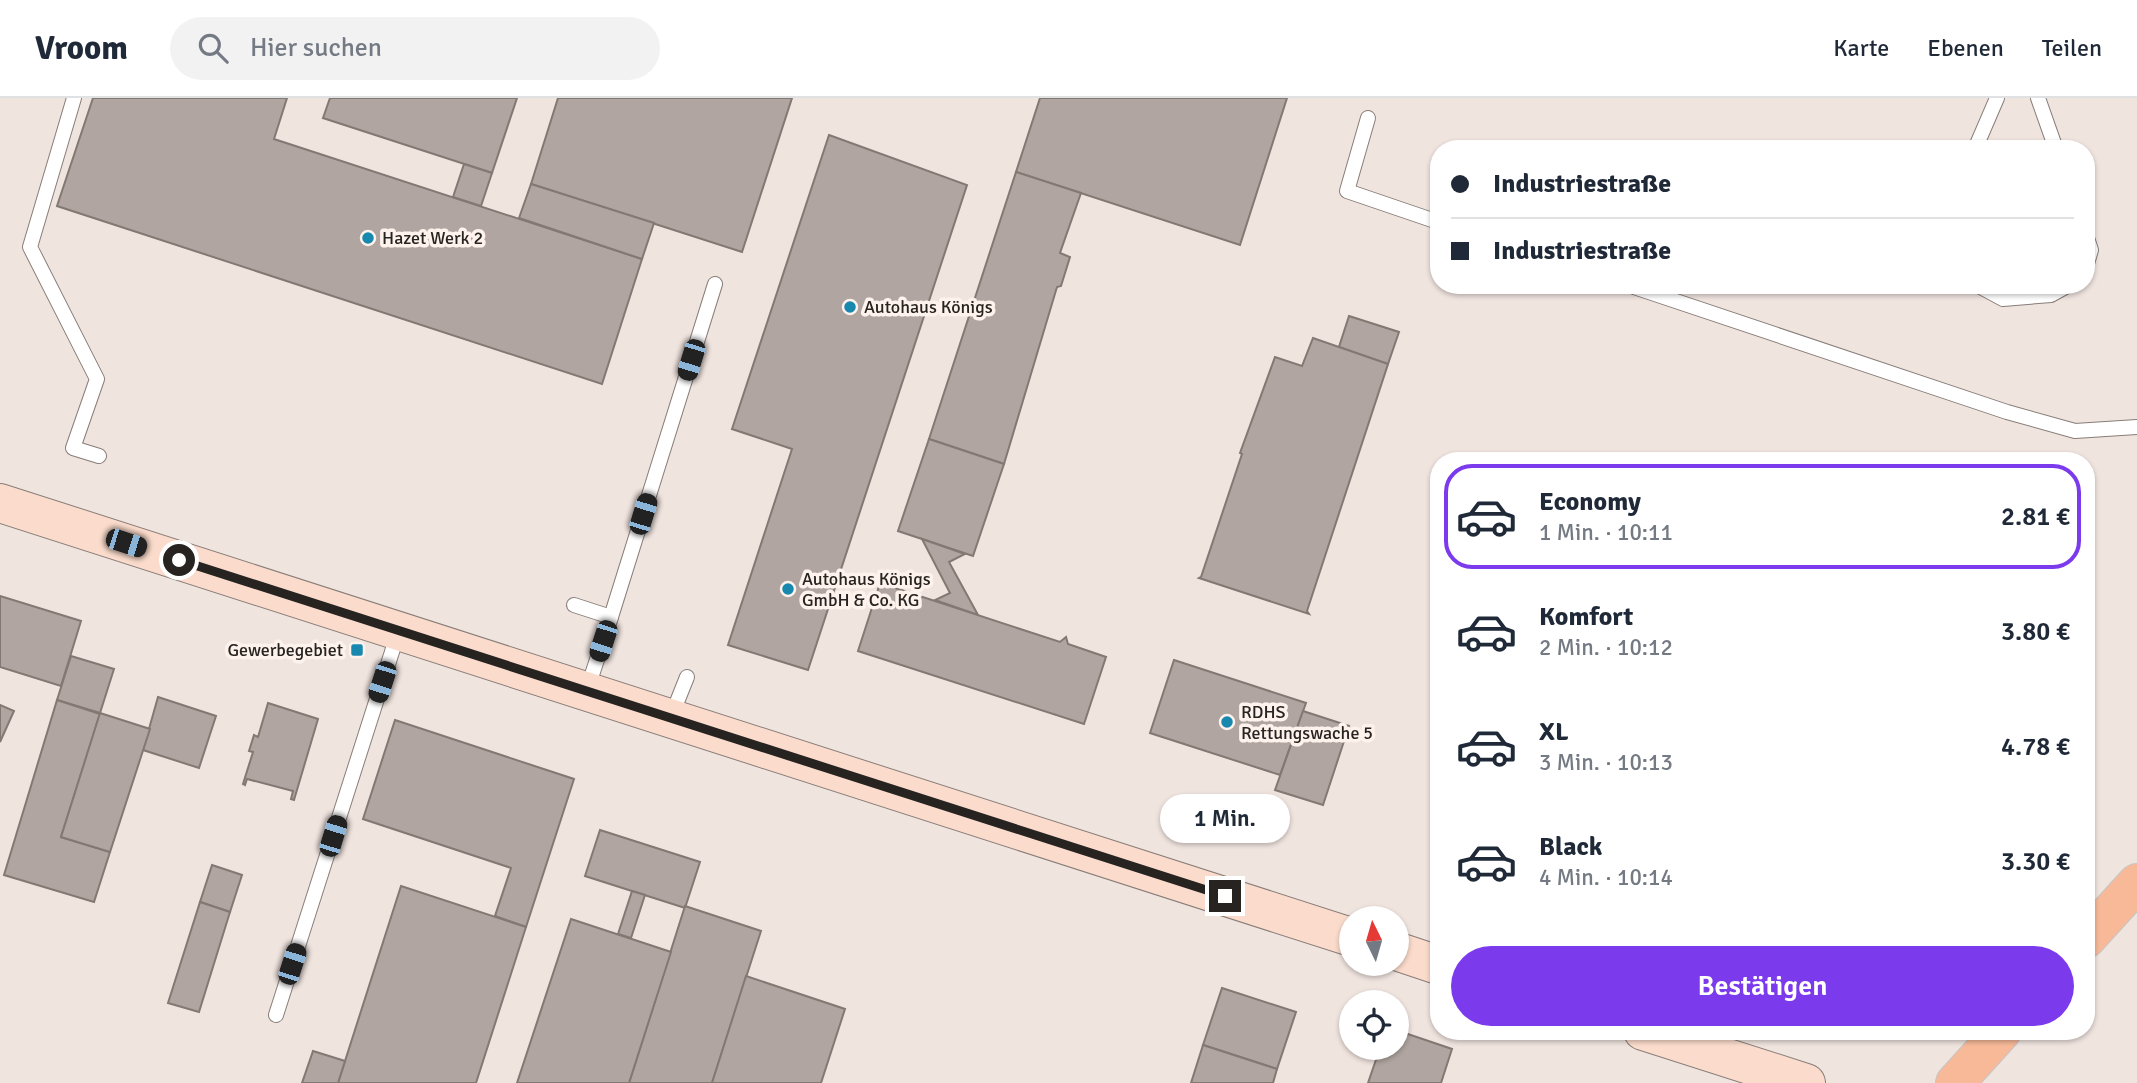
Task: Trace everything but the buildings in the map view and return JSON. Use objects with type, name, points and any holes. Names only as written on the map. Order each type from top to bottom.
[{"type":"main road","points":[[2095,929],[2137,884]]},
{"type":"main road","points":[[1955,1083],[1994,1040]]},
{"type":"street","points":[[0,503],[1339,933]]},
{"type":"street","points":[[1409,955],[1430,962]]},
{"type":"street","points":[[1671,1040],[1806,1083]]},
{"type":"lane","points":[[74,98],[30,247],[97,379],[74,449],[99,456]]},
{"type":"lane","points":[[1979,140],[1997,98]]},
{"type":"lane","points":[[2038,98],[2053,140]]},
{"type":"lane","points":[[1368,118],[1347,191],[1430,219]]},
{"type":"lane","points":[[587,691],[715,284]]},
{"type":"lane","points":[[1655,294],[2041,422],[2075,431],[2137,427]]},
{"type":"lane","points":[[1994,294],[2003,299],[2053,294]]},
{"type":"lane","points":[[574,605],[611,617]]},
{"type":"lane","points":[[276,1015],[399,631]]},
{"type":"lane","points":[[671,718],[687,677]]},
{"type":"place","name":"Hazet Werk 2","points":[[368,238]]},
{"type":"place","name":"Autohaus Königs","points":[[850,307]]},
{"type":"place","name":"Autohaus Königs GmbH & Co. KG","points":[[788,589]]},
{"type":"place","name":"Gewerbegebiet","points":[[357,650]]},
{"type":"place","name":"RDHS Rettungswache 5","points":[[1227,722]]},
{"type":"route","points":[[179,560],[1225,896]]}]
